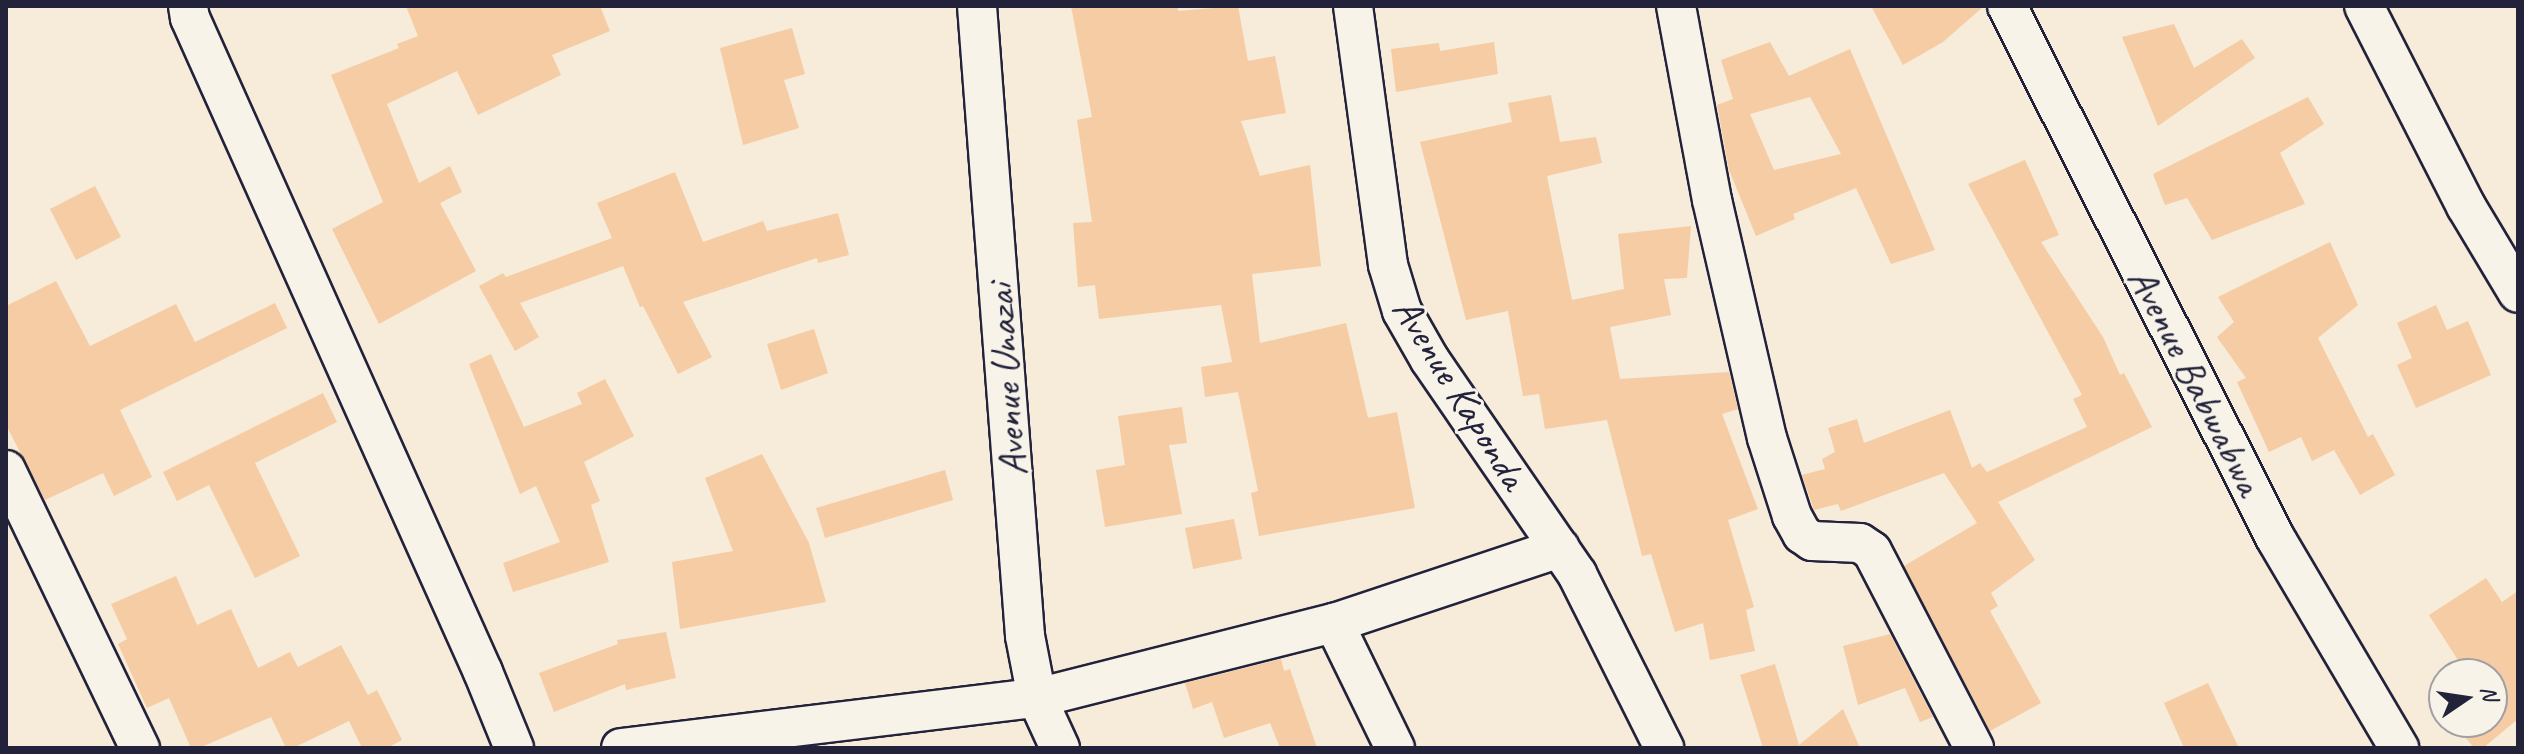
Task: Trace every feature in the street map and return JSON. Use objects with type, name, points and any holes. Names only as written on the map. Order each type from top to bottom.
[{"type":"street","points":[[188,6],[190,18],[483,672],[514,748]]},
{"type":"street","name":"Avenue Unazai","points":[[977,6],[1025,636],[1037,698],[1060,748]]},
{"type":"street","name":"Avenue Kaponda","points":[[1353,6],[1388,265],[1402,311],[1430,360],[1577,574],[1664,748]]},
{"type":"street","points":[[1676,6],[1716,215],[1767,438],[1792,516],[1802,534],[1812,541],[1860,543],[1872,551],[1974,748]]},
{"type":"street","name":"Avenue Babwabwa","points":[[2007,6],[2276,539],[2399,748]]},
{"type":"street","points":[[2364,6],[2466,206],[2518,293]]},
{"type":"street","points":[[6,470],[140,748]]},
{"type":"street","points":[[621,748],[794,737],[1037,698],[1334,623],[1560,548]]},
{"type":"street","points":[[1334,623],[1395,748]]},
{"type":"building","points":[[406,6],[600,6],[610,31],[552,55],[561,75],[478,115],[457,71],[387,104],[419,183],[450,166],[462,192],[440,203],[476,271],[379,324],[332,229],[383,202],[331,75],[399,48],[397,44],[418,36]]},
{"type":"building","points":[[1071,6],[1178,6],[1178,11],[1238,6],[1248,61],[1275,56],[1286,113],[1241,121],[1260,176],[1310,165],[1321,266],[1252,274],[1260,343],[1346,323],[1368,418],[1397,412],[1415,508],[1259,536],[1251,493],[1258,491],[1238,392],[1205,397],[1201,367],[1232,362],[1221,305],[1099,319],[1095,285],[1078,287],[1073,223],[1092,222],[1077,120],[1092,117]]},
{"type":"building","points":[[1871,6],[1984,6],[1943,42],[1903,65]]},
{"type":"building","points":[[2174,24],[2194,68],[2242,39],[2255,58],[2158,126],[2122,37]]},
{"type":"building","points":[[792,28],[805,74],[784,80],[799,128],[743,145],[720,48]]},
{"type":"building","points":[[1494,42],[1498,74],[1396,92],[1391,49],[1439,43],[1440,51]]},
{"type":"building","points":[[1770,42],[1789,76],[1850,49],[1935,250],[1891,264],[1856,188],[1793,214],[1795,219],[1756,236],[1729,170],[1717,105],[1733,99],[1721,60]],"holes":[[[1810,97],[1841,154],[1774,170],[1750,114]]]},
{"type":"building","points":[[1551,95],[1560,142],[1596,137],[1602,163],[1547,176],[1572,300],[1624,289],[1618,234],[1691,226],[1687,278],[1664,279],[1671,315],[1610,327],[1620,379],[1729,372],[1738,409],[1722,414],[1758,509],[1728,520],[1754,607],[1746,610],[1755,651],[1710,660],[1703,623],[1675,632],[1651,554],[1642,556],[1607,420],[1545,429],[1539,394],[1523,396],[1508,311],[1466,320],[1420,142],[1512,122],[1508,103]]},
{"type":"building","points":[[2308,97],[2324,124],[2280,153],[2305,204],[2212,240],[2187,198],[2165,205],[2153,174]]},
{"type":"building","points":[[2025,160],[2059,235],[2041,242],[2103,337],[2120,375],[2124,373],[2152,427],[1998,502],[2035,560],[1991,593],[1998,606],[1990,611],[2041,703],[1990,731],[1904,566],[1977,523],[1944,473],[1841,511],[1838,504],[1814,510],[1802,475],[1825,469],[1822,459],[1835,452],[1828,428],[1857,419],[1864,443],[1950,410],[1972,468],[1980,463],[1987,472],[2087,427],[2073,399],[2082,395],[1968,184]]},
{"type":"building","points":[[675,172],[703,242],[763,221],[767,231],[838,213],[849,255],[818,263],[817,258],[683,302],[712,357],[678,374],[643,306],[640,307],[623,266],[520,303],[539,337],[515,351],[479,286],[503,273],[506,277],[612,238],[597,203]]},
{"type":"building","points":[[95,186],[121,237],[76,260],[50,209]]},
{"type":"building","points":[[2330,242],[2358,305],[2318,338],[2368,437],[2373,434],[2395,475],[2360,495],[2334,450],[2312,461],[2301,437],[2269,452],[2237,382],[2246,378],[2217,337],[2234,322],[2218,297]]},
{"type":"building","points":[[56,281],[90,346],[176,304],[195,342],[275,303],[287,328],[120,410],[152,477],[114,496],[103,473],[45,500],[6,425],[6,306]]},
{"type":"building","points":[[2436,305],[2447,330],[2468,321],[2491,375],[2416,408],[2397,365],[2412,358],[2397,323]]},
{"type":"building","points":[[814,329],[828,373],[781,390],[767,344]]},
{"type":"building","points":[[491,354],[524,427],[582,404],[577,393],[605,379],[634,436],[584,462],[600,501],[591,505],[609,562],[513,592],[503,563],[560,542],[536,486],[520,494],[469,364]]},
{"type":"building","points":[[323,393],[337,422],[255,463],[300,556],[255,578],[209,485],[177,501],[163,472]]},
{"type":"building","points":[[1182,407],[1187,443],[1169,445],[1182,514],[1105,527],[1096,470],[1125,465],[1118,416]]},
{"type":"building","points":[[762,454],[809,543],[826,602],[680,629],[672,562],[733,551],[705,478]]},
{"type":"building","points":[[945,470],[953,500],[825,538],[816,508]]},
{"type":"building","points":[[1234,519],[1242,559],[1193,569],[1185,528]]},
{"type":"building","points":[[176,576],[197,625],[231,609],[258,668],[290,652],[298,667],[341,645],[368,695],[377,690],[402,740],[387,748],[362,748],[349,721],[293,748],[286,748],[271,717],[199,748],[191,748],[169,698],[147,708],[118,644],[127,639],[111,604]]},
{"type":"building","points":[[2486,578],[2502,602],[2518,591],[2518,719],[2508,727],[2508,658],[2457,658],[2429,615]]},
{"type":"building","points":[[666,632],[676,678],[626,690],[625,684],[554,712],[539,673],[618,644],[617,640]]},
{"type":"building","points":[[1890,634],[1933,717],[1920,722],[1905,688],[1858,705],[1843,646]]},
{"type":"building","points":[[1281,659],[1284,671],[1290,669],[1317,748],[1280,748],[1270,723],[1224,738],[1212,702],[1193,709],[1185,683]]},
{"type":"building","points":[[1775,664],[1799,745],[1843,709],[1860,748],[1763,748],[1740,675]]},
{"type":"building","points":[[2208,683],[2239,748],[2184,748],[2164,703]]},
{"type":"building","points":[[2466,738],[2495,738],[2483,748],[2474,748]]}]
